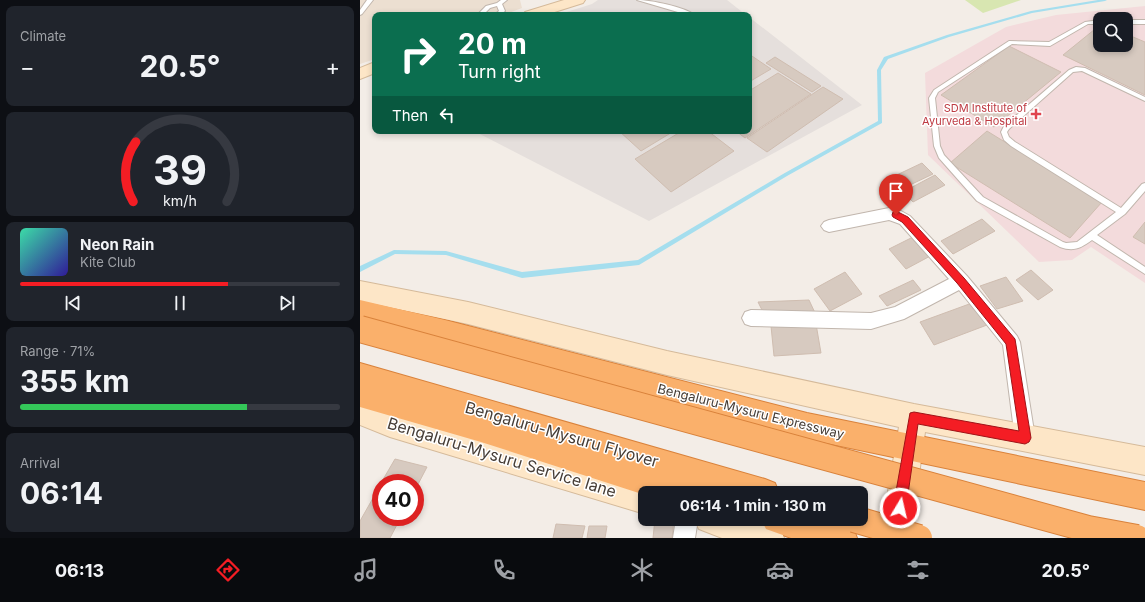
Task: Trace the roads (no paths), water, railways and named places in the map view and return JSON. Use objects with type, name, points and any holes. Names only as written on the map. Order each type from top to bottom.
[{"type":"highway","name":"Bengaluru-Mysuru Expressway","points":[[360,311],[445,331],[807,426],[1145,496]]},
{"type":"highway","name":"Bengaluru-Mysuru Expressway","points":[[360,329],[1088,529],[1138,538]]},
{"type":"highway","name":"Bengaluru-Mysuru Flyover","points":[[360,375],[741,486]]},
{"type":"highway","points":[[360,394],[394,414],[481,429],[663,486]]},
{"type":"highway","points":[[868,523],[919,538]]},
{"type":"highway","points":[[800,526],[842,538]]},
{"type":"street","points":[[540,12],[578,0]]},
{"type":"street","points":[[360,74],[372,68]]},
{"type":"street","points":[[829,226],[889,214],[896,215],[905,220],[961,280],[1011,342],[1025,438]]},
{"type":"street","points":[[751,318],[871,320],[898,314],[961,280]]},
{"type":"street","name":"Bengaluru-Mysuru Expressway","points":[[360,291],[468,313],[667,362],[914,417],[1145,461]]},
{"type":"street","name":"Bengaluru-Mysuru Service lane","points":[[360,412],[394,414],[638,498]]},
{"type":"street","points":[[895,538],[914,417]]},
{"type":"street","points":[[684,538],[686,526]]},
{"type":"street","points":[[731,526],[769,538]]},
{"type":"lane","points":[[360,13],[370,0]]},
{"type":"lane","points":[[640,0],[682,12]]},
{"type":"lane","points":[[483,12],[488,7],[501,2],[502,11],[501,12]]},
{"type":"lane","points":[[672,12],[676,10]]},
{"type":"lane","points":[[1133,22],[1145,22]]},
{"type":"lane","points":[[1093,23],[1087,23],[1050,44],[1011,42],[936,91],[932,98],[937,146],[941,156],[980,199],[1066,246],[1079,245],[1122,212],[1145,186]]},
{"type":"lane","points":[[1122,212],[1013,144],[1006,138],[1004,132],[1006,128],[1071,71],[1076,69],[1082,69],[1145,99]]},
{"type":"lane","points":[[1091,235],[1145,271]]},
{"type":"waterway","points":[[360,269],[394,252],[446,253],[522,275],[639,262],[785,175],[880,122],[879,70],[886,58],[948,36],[1032,12],[1105,0]]},
{"type":"place","name":"SDM Institute of Ayurveda & Hospital","points":[[1036,114]]}]
